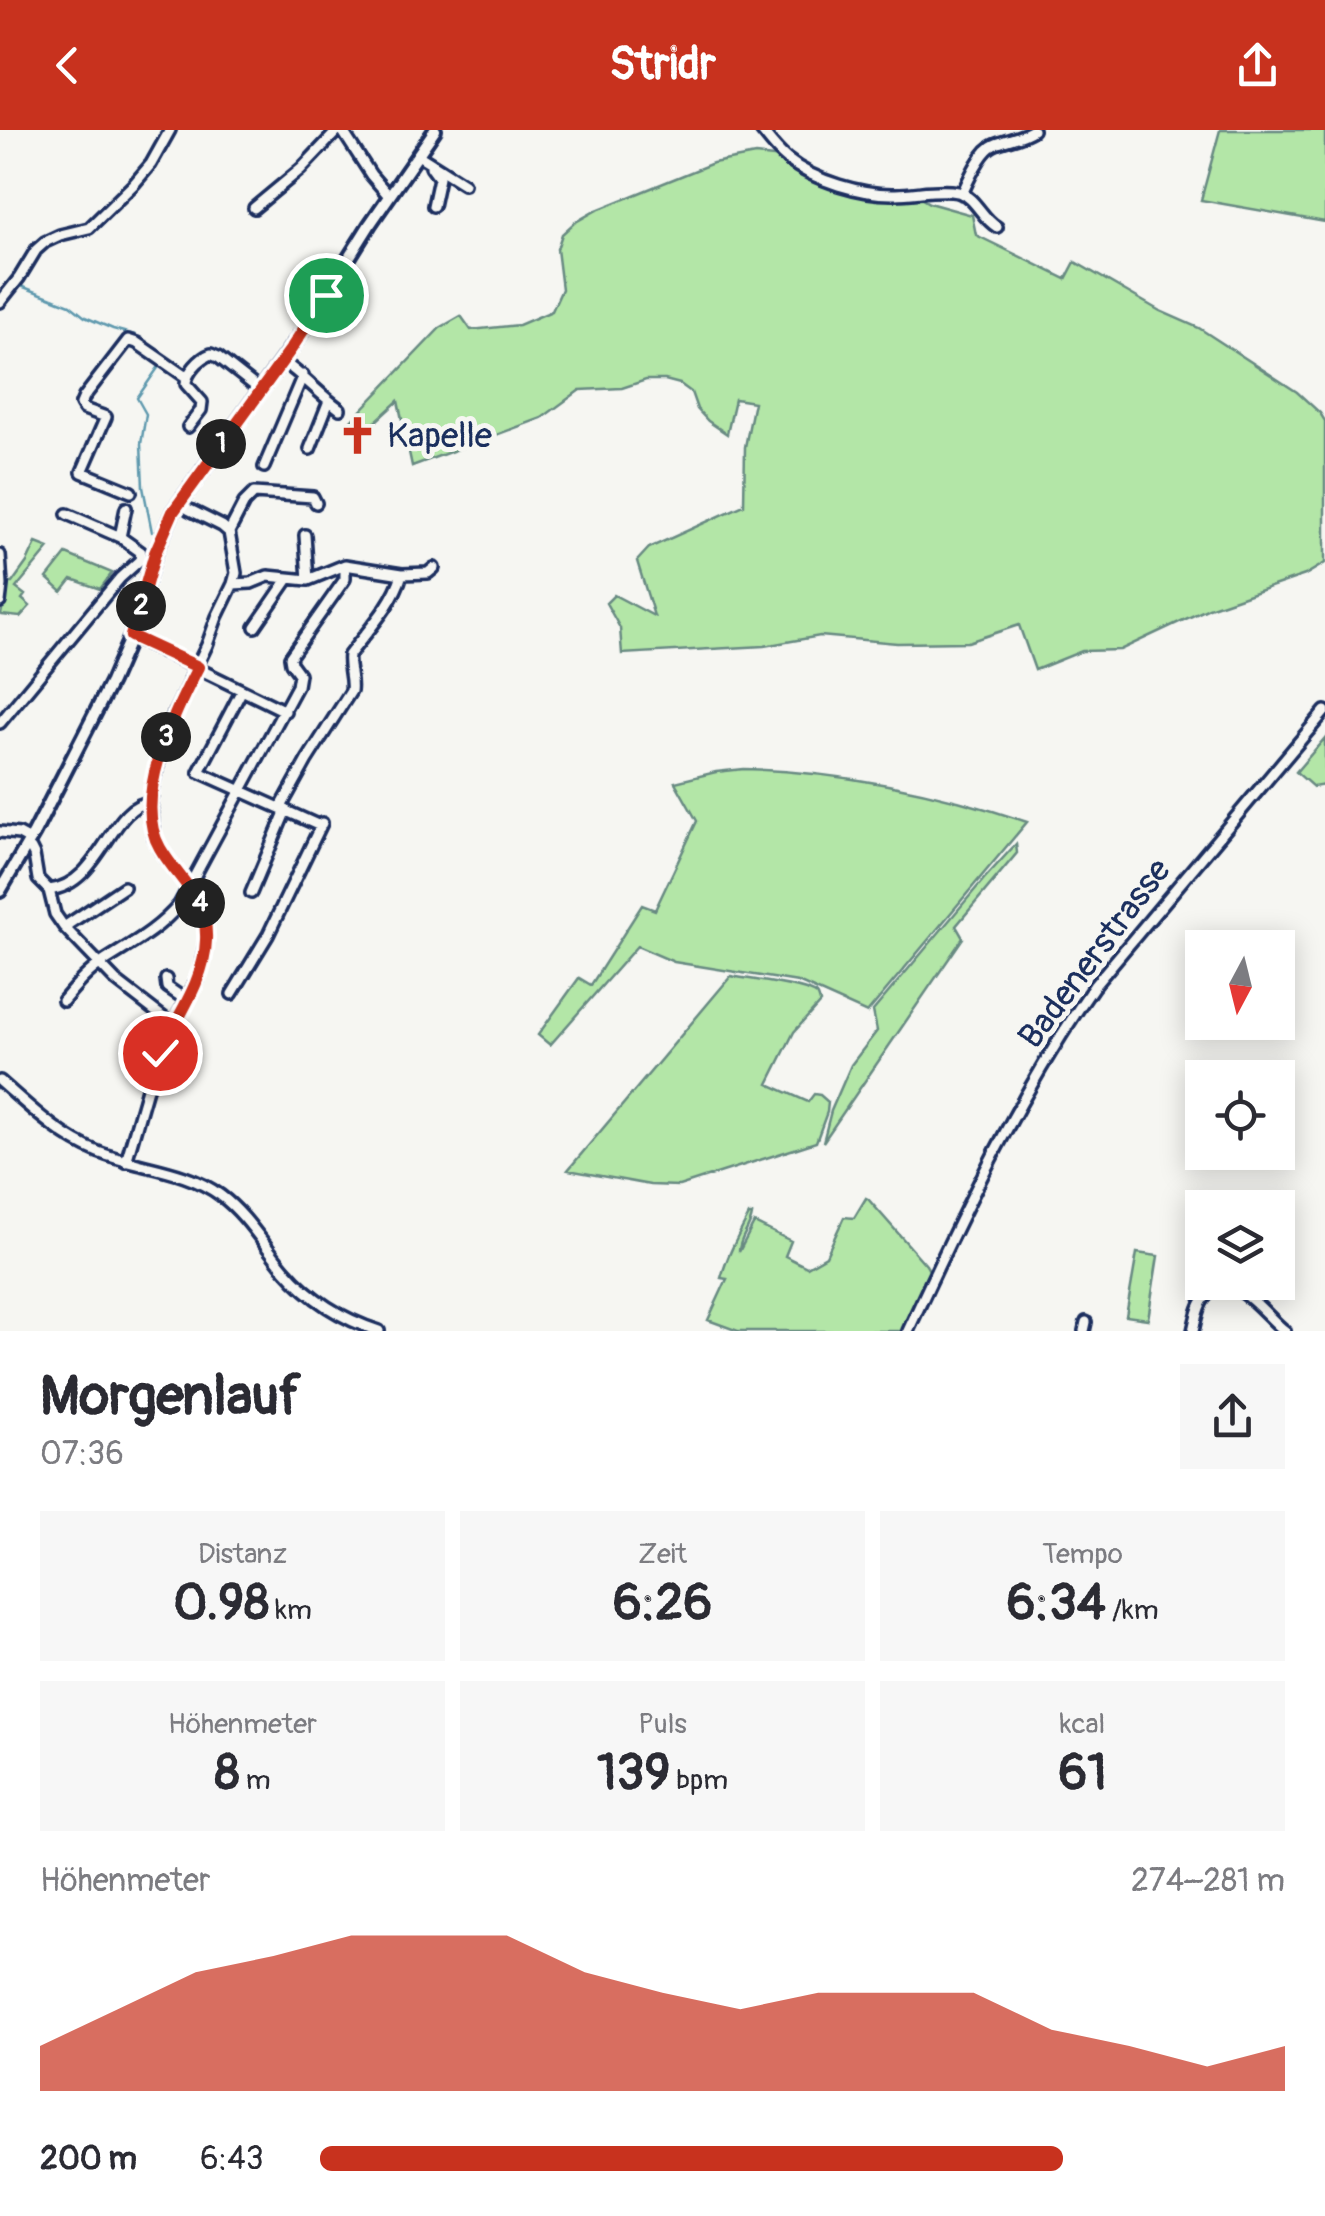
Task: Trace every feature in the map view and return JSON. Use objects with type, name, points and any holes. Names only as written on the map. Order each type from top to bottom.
[{"type":"main road","points":[[0,890],[92,722],[131,636],[153,560],[173,512],[282,361],[389,196],[421,157],[435,130]]},
{"type":"street","points":[[0,302],[45,242],[90,228],[134,184],[151,164],[170,130]]},
{"type":"street","points":[[254,208],[340,130],[389,196]]},
{"type":"street","points":[[762,130],[796,165],[841,184],[884,194],[962,194],[997,228]]},
{"type":"street","points":[[962,194],[987,149],[1033,130]]},
{"type":"street","points":[[421,157],[464,184]]},
{"type":"street","points":[[421,157],[439,178],[433,206]]},
{"type":"street","points":[[131,492],[82,472],[106,418],[84,409],[84,397],[128,340],[186,378]]},
{"type":"street","points":[[188,427],[201,410],[202,402],[186,384],[186,378],[204,357],[218,356],[260,390]]},
{"type":"street","points":[[282,361],[340,408]]},
{"type":"street","points":[[264,467],[303,375]]},
{"type":"street","points":[[310,449],[329,401]]},
{"type":"street","points":[[126,1162],[148,1082],[199,976],[206,941],[204,912],[198,899],[154,837],[153,785],[170,724],[233,584],[236,573],[229,532],[244,503],[254,494],[313,498],[316,503]]},
{"type":"street","points":[[120,537],[126,508]]},
{"type":"street","points":[[188,508],[229,532]]},
{"type":"street","points":[[0,722],[120,578],[140,560],[141,552],[120,537],[66,514]]},
{"type":"street","points":[[305,535],[308,580]]},
{"type":"street","points":[[0,556],[0,602]]},
{"type":"street","points":[[140,560],[153,560]]},
{"type":"street","points":[[233,584],[251,583],[268,576],[308,580],[345,565],[402,574],[434,568]]},
{"type":"street","points":[[63,1001],[100,965],[150,934],[179,905],[299,680],[290,656],[340,587],[345,565]]},
{"type":"street","points":[[131,570],[149,576]]},
{"type":"street","points":[[251,893],[307,760],[351,691],[349,656],[388,605],[402,574]]},
{"type":"street","points":[[254,627],[288,579]]},
{"type":"street","points":[[131,636],[284,711]]},
{"type":"street","points":[[232,994],[268,936],[321,824],[200,772],[242,690]]},
{"type":"street","name":"Badenerstrasse","points":[[908,1331],[1012,1119],[1061,1034],[1094,986],[1325,711]]},
{"type":"street","points":[[49,890],[63,888],[83,875],[135,806],[151,802]]},
{"type":"street","points":[[0,832],[19,834],[28,843],[55,914],[64,926],[134,996],[174,1024]]},
{"type":"street","points":[[64,926],[124,886]]},
{"type":"street","points":[[166,979],[167,987],[186,1000]]},
{"type":"street","points":[[0,1081],[77,1142],[126,1162],[183,1177],[217,1193],[243,1216],[312,1298],[349,1321],[379,1331]]},
{"type":"street","points":[[1193,1331],[1197,1309],[1219,1285],[1242,1291],[1284,1331]]},
{"type":"green space","points":[[1220,130],[1325,130],[1325,222],[1201,200]]},
{"type":"green space","points":[[755,155],[783,158],[836,186],[917,196],[972,215],[976,235],[1066,279],[1075,262],[1160,311],[1199,328],[1297,392],[1325,421],[1325,563],[1305,575],[1209,608],[1120,650],[1082,651],[1035,670],[1019,625],[968,642],[897,643],[820,636],[764,646],[622,654],[620,628],[606,603],[614,595],[654,616],[637,561],[649,548],[744,505],[745,447],[754,402],[735,399],[727,434],[708,421],[697,409],[691,392],[680,384],[646,380],[622,388],[580,390],[542,418],[412,466],[398,401],[363,433],[350,422],[440,328],[461,316],[471,330],[519,325],[552,311],[562,289],[557,249],[562,234],[574,223],[713,163]]},
{"type":"green space","points":[[36,543],[49,548],[16,588],[30,606],[20,617],[1,615],[7,583],[12,583]]},
{"type":"green space","points":[[66,554],[112,573],[100,589],[72,579],[62,592],[47,578]]},
{"type":"green space","points":[[1325,738],[1325,785],[1313,787],[1296,772]]},
{"type":"green space","points":[[744,769],[816,774],[887,785],[1027,822],[867,1013],[798,982],[674,962],[637,946],[550,1045],[538,1035],[579,978],[591,985],[642,905],[655,910],[697,821],[675,782]]},
{"type":"green space","points":[[1016,844],[1017,853],[956,926],[963,938],[823,1142],[831,1111],[851,1065],[877,1031],[873,1011]]},
{"type":"green space","points":[[731,976],[802,989],[818,997],[820,1003],[794,1032],[768,1084],[808,1102],[814,1094],[828,1102],[816,1142],[679,1186],[650,1185],[568,1170]]},
{"type":"green space","points":[[866,1198],[931,1274],[904,1331],[738,1331],[708,1320],[727,1279],[721,1278],[726,1262],[749,1215],[751,1220],[739,1252],[754,1223],[791,1241],[785,1256],[807,1267],[826,1256],[844,1217],[854,1218]]},
{"type":"green space","points":[[1137,1253],[1158,1256],[1148,1319],[1126,1316]]},
{"type":"waterway","points":[[21,286],[70,305],[85,317],[135,335],[164,358]]},
{"type":"waterway","points":[[152,532],[143,487],[141,444],[146,414],[137,398],[160,365]]},
{"type":"place","name":"Kapelle","points":[[357,435]]},
{"type":"route","points":[[160,1053],[199,976],[206,941],[201,904],[154,837],[151,802],[170,724],[198,667],[131,636],[155,553],[173,512],[326,295]]}]
